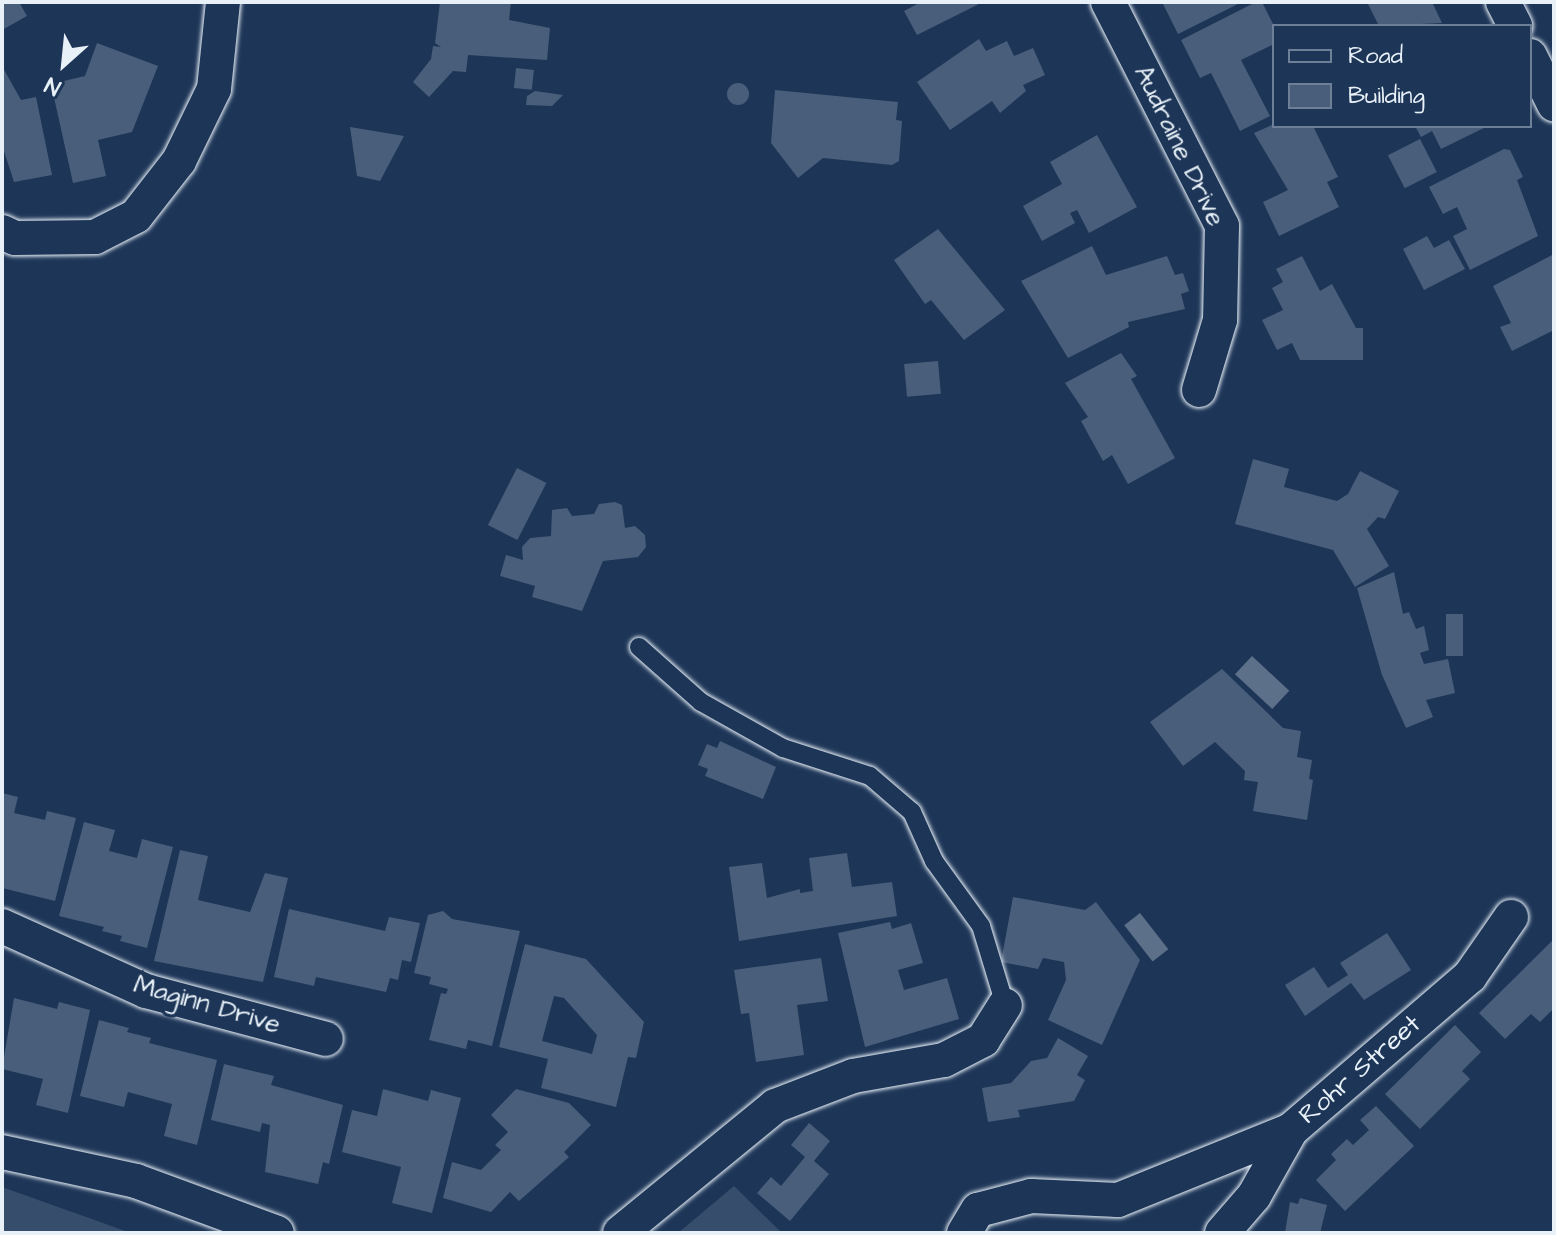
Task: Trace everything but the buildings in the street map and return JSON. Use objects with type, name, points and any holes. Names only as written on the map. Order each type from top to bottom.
[{"type":"street","points":[[2,232],[28,239],[95,237],[136,216],[179,161],[214,89],[223,2]]},
{"type":"street","name":"Audraine Drive","points":[[1108,2],[1222,226],[1220,320],[1199,390]]},
{"type":"street","points":[[1503,2],[1514,24]]},
{"type":"street","points":[[1532,60],[1554,104]]},
{"type":"street","name":"Rohr Street","points":[[1222,1233],[1254,1196],[1291,1130],[1470,976],[1511,917]]},
{"type":"street","name":"Maginn Drive","points":[[2,926],[146,991],[326,1039]]},
{"type":"street","points":[[620,1233],[775,1106],[853,1076],[944,1060],[983,1040],[1005,1005]]},
{"type":"street","points":[[964,1233],[978,1210],[1031,1196],[1118,1200],[1291,1130]]},
{"type":"street","points":[[2,1152],[136,1181],[277,1233]]},
{"type":"lane","points":[[639,647],[701,702],[783,748],[870,776],[912,812],[934,861],[981,926],[1005,1005]]},
{"type":"shaded area","points":[[1252,656],[1289,691],[1272,709],[1235,674]]},
{"type":"shaded area","points":[[1140,913],[1168,949],[1153,962],[1124,925]]},
{"type":"shaded area","points":[[734,1186],[782,1233],[678,1233]]},
{"type":"shaded area","points":[[2,1187],[131,1233],[2,1233]]}]
